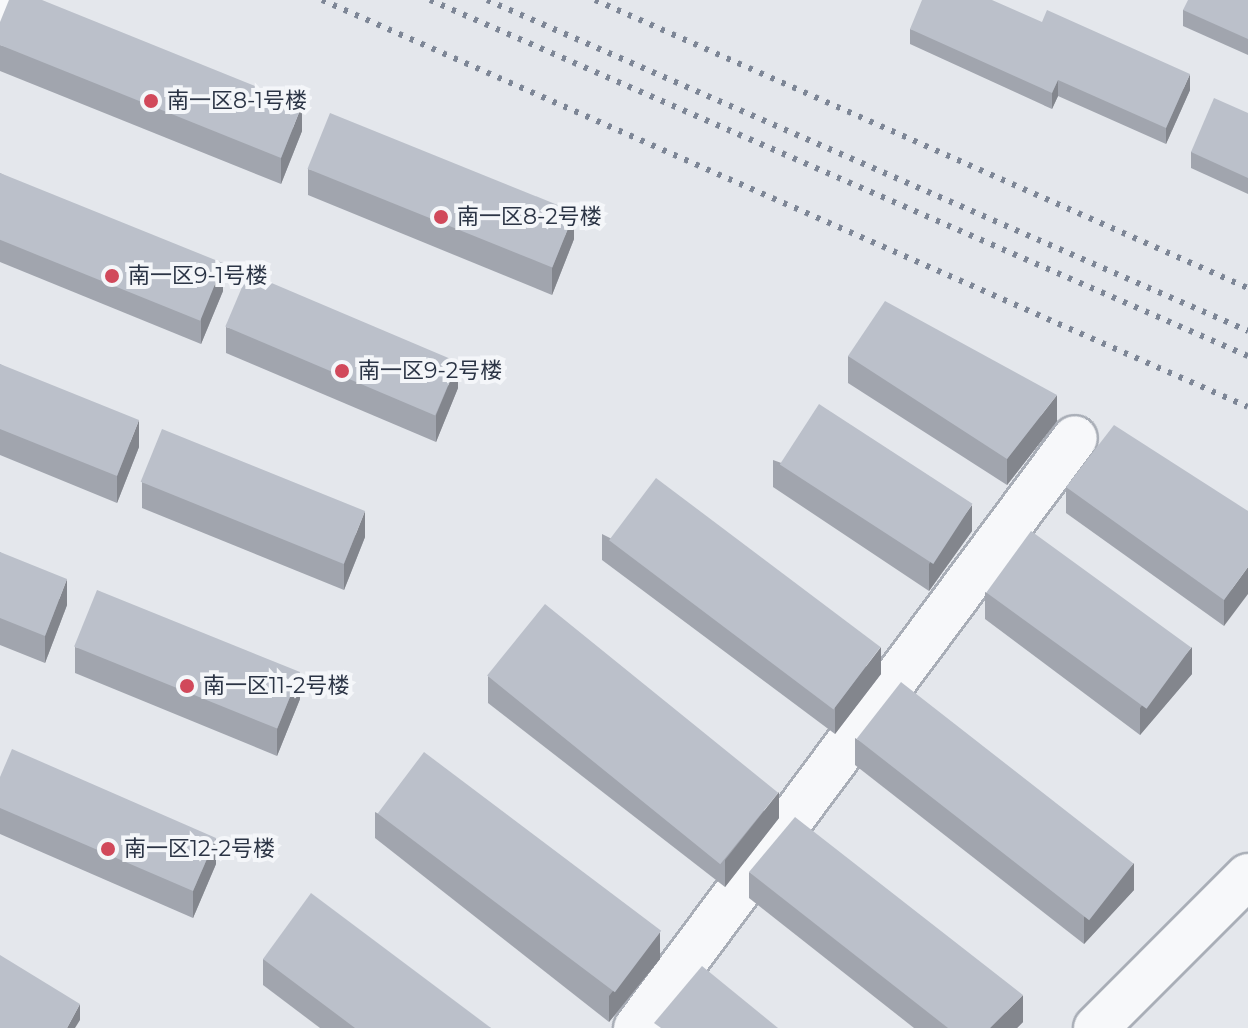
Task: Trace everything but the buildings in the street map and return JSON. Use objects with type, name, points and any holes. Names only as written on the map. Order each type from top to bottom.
[{"type":"street","points":[[636,1028],[1075,438]]},
{"type":"street","points":[[1096,1028],[1248,876]]},
{"type":"railway","points":[[322,0],[1248,407]]},
{"type":"railway","points":[[430,0],[1248,356]]},
{"type":"railway","points":[[487,0],[1248,331]]},
{"type":"railway","points":[[595,0],[1248,288]]},
{"type":"place","name":"南一区8-1号楼","points":[[151,101]]},
{"type":"place","name":"南一区8-2号楼","points":[[441,217]]},
{"type":"place","name":"南一区9-1号楼","points":[[112,276]]},
{"type":"place","name":"南一区9-2号楼","points":[[342,371]]},
{"type":"place","name":"南一区11-2号楼","points":[[187,686]]},
{"type":"place","name":"南一区12-2号楼","points":[[108,849]]}]
